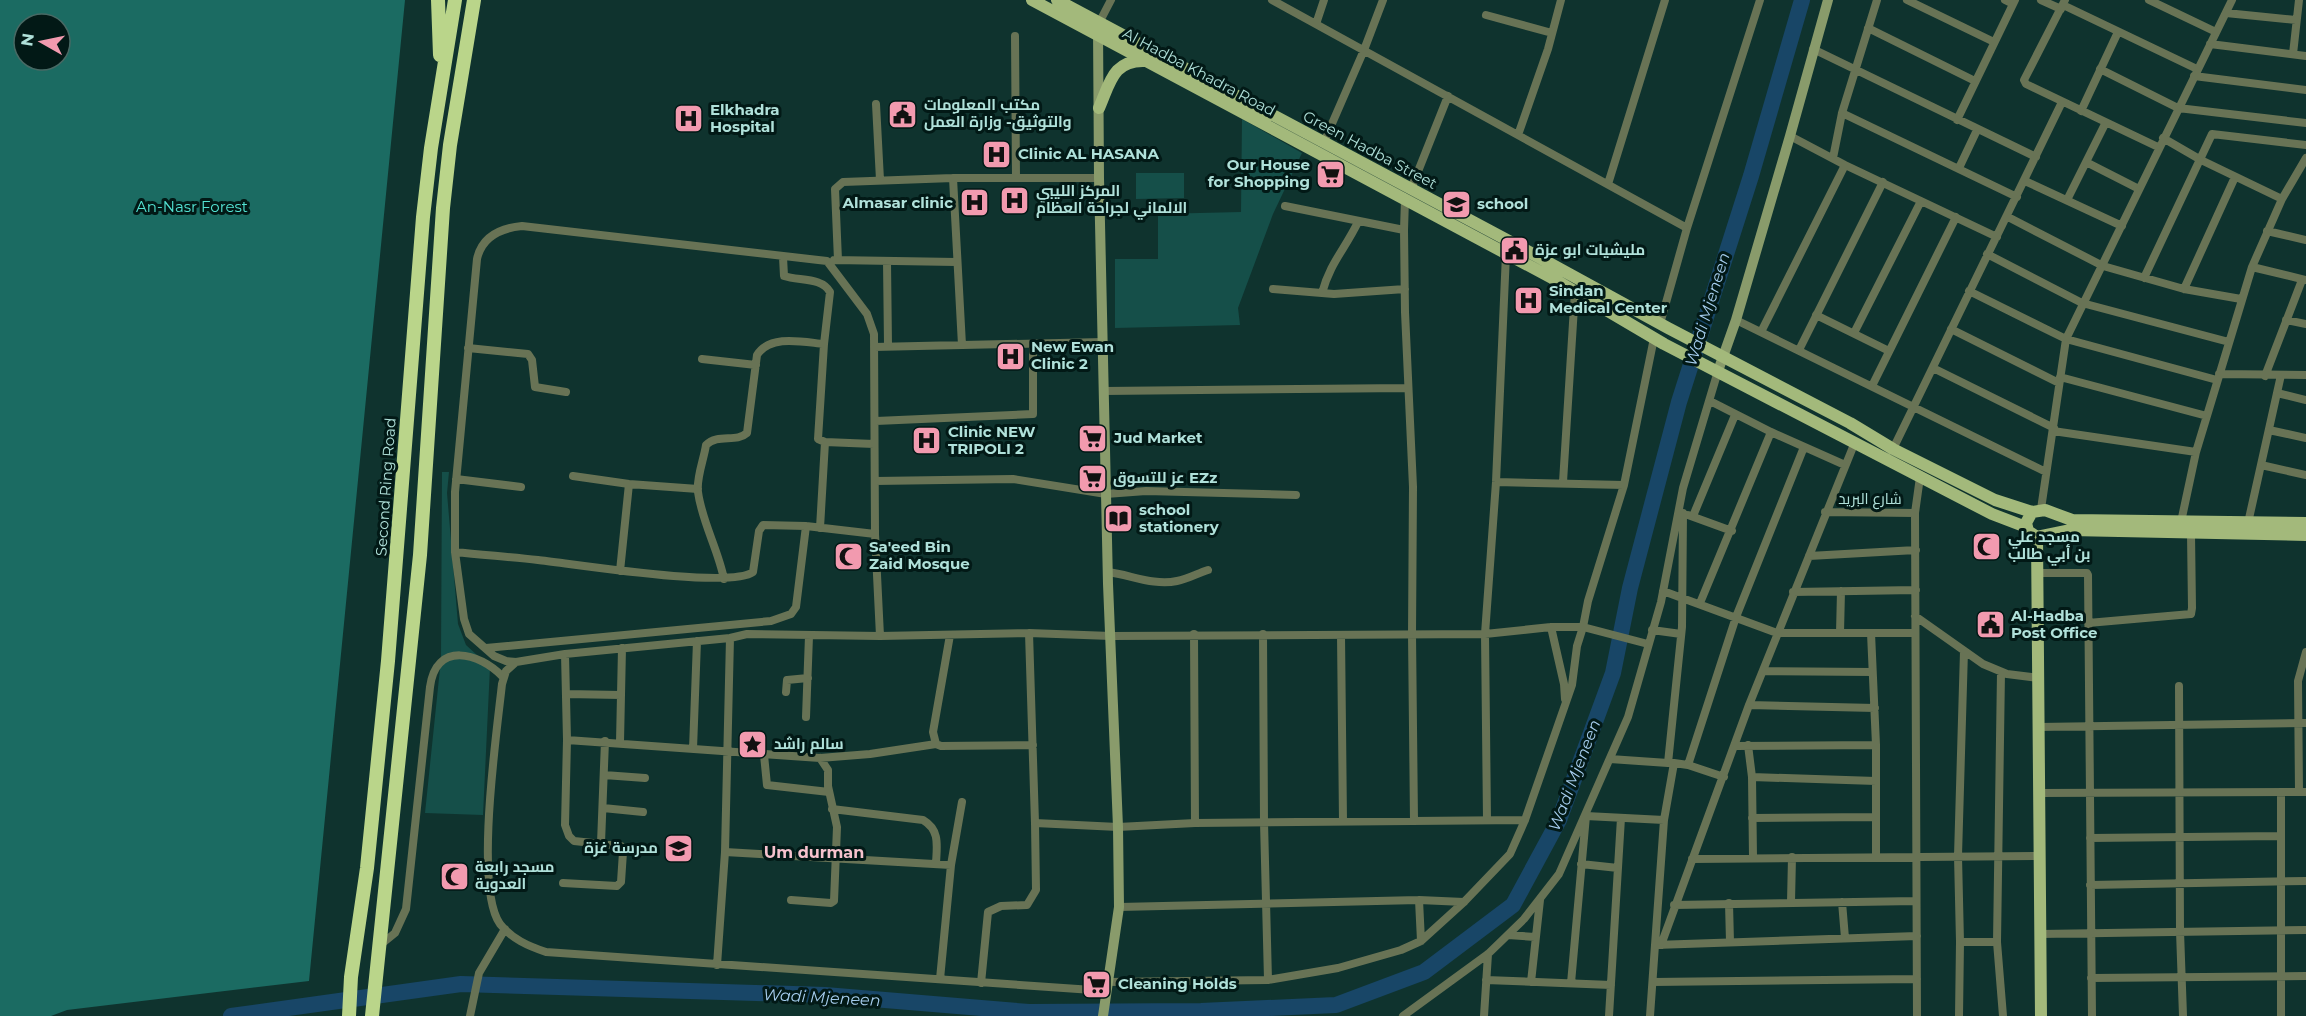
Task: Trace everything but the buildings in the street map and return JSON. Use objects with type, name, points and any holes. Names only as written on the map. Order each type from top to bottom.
[{"type":"highway","points":[[438,0],[441,88]]},
{"type":"highway","name":"Second Ring Road","points":[[349,1016],[351,977],[367,868],[388,661],[423,217],[431,148],[455,0]]},
{"type":"highway","points":[[372,1016],[421,544],[443,208],[450,145],[474,0]]},
{"type":"main road","points":[[1032,0],[1098,29]]},
{"type":"main road","name":"Green Hadba Street","points":[[1057,0],[1098,29],[1323,142],[1408,194],[1555,273],[1664,326],[1995,500],[2072,520],[2306,523]]},
{"type":"main road","name":"Al Hadba Khadra Road","points":[[1098,29],[1147,61],[1408,194],[1506,254],[1555,273],[1575,291],[1659,341],[1992,514],[2026,527]]},
{"type":"main road","points":[[1099,108],[1116,71],[1128,63],[1147,61]]},
{"type":"main road","points":[[2041,1016],[2038,573],[2042,537],[2054,525],[2041,511],[2027,519],[2026,527],[2031,534],[2042,537],[2071,530],[2306,535]]},
{"type":"street","points":[[1103,1016],[1119,907],[1108,572],[1099,178],[1098,29],[1111,0]]},
{"type":"street","points":[[1272,0],[1687,228]]},
{"type":"street","points":[[1316,24],[1324,0]]},
{"type":"street","points":[[1323,142],[1364,50],[1383,0]]},
{"type":"street","points":[[1518,135],[1561,0]]},
{"type":"street","points":[[1608,184],[1665,0]]},
{"type":"street","points":[[1664,326],[1687,228],[1760,0]]},
{"type":"street","points":[[1404,1016],[1488,954],[1524,919],[1559,874],[1628,717],[1663,591],[1681,512],[1689,463],[1710,401],[1716,369],[1736,320],[1791,136],[1828,0]]},
{"type":"street","points":[[1833,158],[1842,113],[1877,0]]},
{"type":"street","points":[[1907,0],[1994,42]]},
{"type":"street","points":[[1957,120],[2014,2],[2005,0]]},
{"type":"street","points":[[2041,0],[2063,5],[2195,72],[2306,90]]},
{"type":"street","points":[[2150,0],[2216,32]]},
{"type":"street","points":[[2041,511],[2066,339],[2082,303],[2103,266],[2158,147],[2232,0]]},
{"type":"street","points":[[2293,54],[2299,0]]},
{"type":"street","points":[[2063,5],[2024,80],[2030,86],[2158,147]]},
{"type":"street","points":[[2226,12],[2296,20]]},
{"type":"street","points":[[1486,15],[1552,33]]},
{"type":"street","points":[[1868,28],[1975,81]]},
{"type":"street","points":[[2081,111],[2118,32]]},
{"type":"street","points":[[1015,36],[1016,178]]},
{"type":"street","points":[[2210,44],[2306,56]]},
{"type":"street","points":[[1813,49],[2036,158]]},
{"type":"street","points":[[2100,69],[2178,108],[2306,123]]},
{"type":"street","points":[[1414,820],[1413,487],[1404,230],[1408,194],[1448,96]]},
{"type":"street","points":[[1893,448],[1969,291],[2008,217],[2062,102]]},
{"type":"street","points":[[876,104],[880,180]]},
{"type":"street","points":[[1842,113],[2017,196]]},
{"type":"street","points":[[2067,200],[2105,123]]},
{"type":"street","points":[[1959,168],[1977,130]]},
{"type":"street","points":[[2144,278],[2211,136],[2215,133],[2306,145]]},
{"type":"street","points":[[1791,136],[1845,165],[1996,237]]},
{"type":"street","points":[[2163,138],[2201,160],[2282,199]]},
{"type":"street","points":[[2181,522],[2196,452],[2252,267],[2282,199],[2306,159]]},
{"type":"street","points":[[2086,162],[2139,189]]},
{"type":"street","points":[[1761,332],[1845,165]]},
{"type":"street","points":[[2184,289],[2235,177]]},
{"type":"street","points":[[953,178],[962,345]]},
{"type":"street","points":[[838,260],[835,189],[837,185],[846,181],[1099,178]]},
{"type":"street","points":[[2025,181],[2122,226]]},
{"type":"street","points":[[1799,350],[1883,182]]},
{"type":"street","points":[[1854,333],[1921,201]]},
{"type":"street","points":[[1285,206],[1404,230]]},
{"type":"street","points":[[1872,386],[1956,217]]},
{"type":"street","points":[[2008,217],[2103,266],[2184,289],[2241,299]]},
{"type":"street","points":[[1322,293],[1331,266],[1350,239],[1358,222]]},
{"type":"street","points":[[956,262],[827,261],[522,226],[501,230],[487,240],[478,252],[456,479],[455,552],[464,624],[473,639],[500,659],[516,662],[565,654],[730,638],[747,634],[809,636],[1029,633],[1111,636],[1485,634],[1551,627],[1583,627],[1648,644]]},
{"type":"street","points":[[2267,231],[2306,240]]},
{"type":"street","points":[[1487,820],[1485,634],[1496,482],[1506,254]]},
{"type":"street","points":[[1988,254],[2082,303],[2229,342]]},
{"type":"street","points":[[783,257],[784,276],[814,281],[829,289],[818,436],[825,442],[874,444]]},
{"type":"street","points":[[827,261],[872,324],[876,421],[875,534],[880,636]]},
{"type":"street","points":[[887,262],[888,345]]},
{"type":"street","points":[[2252,267],[2304,280],[2265,376]]},
{"type":"street","points":[[1273,289],[1322,293],[1405,289]]},
{"type":"street","points":[[1563,482],[1575,291]]},
{"type":"street","points":[[1969,291],[2066,339],[2218,377],[2306,375]]},
{"type":"street","points":[[1816,315],[1889,351]]},
{"type":"street","points":[[1736,320],[2046,472]]},
{"type":"street","points":[[2286,320],[2306,324]]},
{"type":"street","points":[[1951,329],[2060,380],[2207,416]]},
{"type":"street","points":[[724,579],[698,489],[706,445],[714,439],[744,436],[747,433],[757,355],[760,349],[768,344],[802,341],[824,344]]},
{"type":"street","points":[[516,662],[503,677],[488,836],[492,901],[499,922],[527,946],[546,952],[717,965],[1107,990],[1268,980],[1338,968],[1401,950],[1422,941],[1510,854],[1525,820],[1572,685],[1588,602],[1624,485],[1659,341]]},
{"type":"street","points":[[874,347],[1103,342]]},
{"type":"street","points":[[876,421],[1033,414],[1033,345]]},
{"type":"street","points":[[468,348],[528,354],[532,360],[534,387],[566,392]]},
{"type":"street","points":[[702,359],[756,365]]},
{"type":"street","points":[[1933,368],[2054,429],[2196,452]]},
{"type":"street","points":[[2248,523],[2281,375]]},
{"type":"street","points":[[1104,391],[1408,388]]},
{"type":"street","points":[[2277,393],[2306,399]]},
{"type":"street","points":[[1710,401],[1845,465]]},
{"type":"street","points":[[1693,516],[1736,415]]},
{"type":"street","points":[[2269,430],[2306,438]]},
{"type":"street","points":[[1700,603],[1772,432]]},
{"type":"street","points":[[820,528],[825,442]]},
{"type":"street","points":[[1658,945],[1793,592],[1855,442]]},
{"type":"street","points":[[1688,765],[1736,617],[1804,447]]},
{"type":"street","points":[[2261,465],[2306,475]]},
{"type":"street","points":[[573,476],[629,484],[698,489]]},
{"type":"street","points":[[1917,1016],[1915,513],[1920,477]]},
{"type":"street","points":[[456,479],[521,487]]},
{"type":"street","points":[[875,481],[1013,479],[1106,494],[1146,491],[1296,495]]},
{"type":"street","points":[[1496,482],[1624,485]]},
{"type":"street","points":[[620,571],[629,484]]},
{"type":"street","points":[[1681,512],[1732,531]]},
{"type":"street","points":[[1650,1016],[1658,945],[1664,820],[1681,634],[1683,597],[1681,512]]},
{"type":"street","name":"شارع البريد","points":[[1825,512],[1915,513]]},
{"type":"street","points":[[455,552],[620,571],[724,579],[753,572],[759,531],[763,525],[806,526],[875,534]]},
{"type":"street","points":[[486,648],[771,621],[791,614],[796,607],[806,526]]},
{"type":"street","points":[[2088,623],[2191,614],[2191,534]]},
{"type":"street","points":[[1809,556],[1916,550]]},
{"type":"street","points":[[1108,572],[1127,574],[1156,583],[1167,583],[1180,581],[1208,570]]},
{"type":"street","points":[[2038,573],[2088,574],[2092,1016]]},
{"type":"street","points":[[1793,592],[1916,590]]},
{"type":"street","points":[[1663,591],[1777,633],[1915,633]]},
{"type":"street","points":[[1840,633],[1841,591]]},
{"type":"street","points":[[1915,616],[1983,664],[2001,672],[2039,678]]},
{"type":"street","points":[[1551,627],[1564,684],[1565,704]]},
{"type":"street","points":[[1653,630],[1681,634]]},
{"type":"street","points":[[981,983],[988,912],[1001,906],[1027,905],[1036,890],[1029,633]]},
{"type":"street","points":[[1871,633],[1876,744],[1876,856]]},
{"type":"street","points":[[1194,634],[1195,823]]},
{"type":"street","points":[[1263,634],[1268,980]]},
{"type":"street","points":[[936,744],[933,732],[950,635]]},
{"type":"street","points":[[1341,635],[1343,821]]},
{"type":"street","points":[[806,717],[809,636]]},
{"type":"street","points":[[717,965],[725,852],[730,638]]},
{"type":"street","points":[[693,748],[697,641]]},
{"type":"street","points":[[620,742],[622,648]]},
{"type":"street","points":[[1959,1016],[1958,856],[1964,651]]},
{"type":"street","points":[[2039,793],[2303,792],[2302,723],[2298,681],[2306,652]]},
{"type":"street","points":[[563,883],[612,887],[619,885],[623,848],[601,843],[574,841],[565,825],[567,740],[565,654]]},
{"type":"street","points":[[378,947],[395,933],[406,909],[427,687],[433,673],[447,658],[457,655],[486,662],[503,677]]},
{"type":"street","points":[[1763,670],[1872,672]]},
{"type":"street","points":[[2001,672],[1997,942],[2003,1016]]},
{"type":"street","points":[[786,692],[787,680],[807,678]]},
{"type":"street","points":[[2180,686],[2180,931],[2183,1016]]},
{"type":"street","points":[[566,694],[621,695]]},
{"type":"street","points":[[1749,705],[1875,708]]},
{"type":"street","points":[[2038,727],[2302,723]]},
{"type":"street","points":[[567,740],[820,758],[870,754],[936,744],[937,746],[1033,745]]},
{"type":"street","points":[[601,843],[605,741]]},
{"type":"street","points":[[1735,746],[1876,744]]},
{"type":"street","points":[[1748,745],[1752,777],[1753,857]]},
{"type":"street","points":[[764,755],[767,785],[829,792]]},
{"type":"street","points":[[791,900],[831,903],[834,901],[837,827],[829,792],[828,770],[820,758]]},
{"type":"street","points":[[1610,759],[1688,765],[1724,777]]},
{"type":"street","points":[[604,775],[645,778]]},
{"type":"street","points":[[1752,777],[1876,781]]},
{"type":"street","points":[[2281,792],[2281,1016]]},
{"type":"street","points":[[940,979],[951,865],[962,802]]},
{"type":"street","points":[[603,808],[643,812]]},
{"type":"street","points":[[832,809],[923,820],[931,825],[936,833],[936,863]]},
{"type":"street","points":[[1586,816],[1664,820]]},
{"type":"street","points":[[1571,983],[1586,816]]},
{"type":"street","points":[[1752,818],[1876,817]]},
{"type":"street","points":[[1609,1016],[1621,819]]},
{"type":"street","points":[[1035,823],[1118,827],[1195,823],[1525,820]]},
{"type":"street","points":[[2090,838],[2281,836]]},
{"type":"street","points":[[725,852],[951,865]]},
{"type":"street","points":[[1692,859],[2040,856]]},
{"type":"street","points":[[1791,902],[1792,857]]},
{"type":"street","points":[[1581,864],[1618,868]]},
{"type":"street","points":[[2091,885],[2306,881]]},
{"type":"street","points":[[1531,982],[1540,899]]},
{"type":"street","points":[[1119,907],[1419,900],[1464,902]]},
{"type":"street","points":[[1419,900],[1422,941]]},
{"type":"street","points":[[1674,905],[1916,901]]},
{"type":"street","points":[[1842,902],[1845,938]]},
{"type":"street","points":[[1729,903],[1730,942]]},
{"type":"street","points":[[470,1016],[479,973],[505,929]]},
{"type":"street","points":[[2040,934],[2306,930]]},
{"type":"street","points":[[1508,935],[1535,937]]},
{"type":"street","points":[[1658,945],[1917,936]]},
{"type":"street","points":[[1960,942],[1997,942]]},
{"type":"street","points":[[1484,1016],[1488,954]]},
{"type":"street","points":[[2091,978],[2306,976]]},
{"type":"street","points":[[1653,982],[1917,979]]},
{"type":"street","points":[[1486,980],[1611,985]]},
{"type":"shaded area","points":[[1242,119],[1302,153],[1273,214],[1238,308],[1240,325],[1115,328],[1115,259],[1158,259],[1158,214],[1241,212]]},
{"type":"shaded area","points":[[1136,173],[1184,173],[1184,198],[1136,199]]},
{"type":"shaded area","points":[[442,472],[449,472],[447,493],[458,624],[466,645],[490,667],[483,815],[425,813],[441,659]]},
{"type":"green space","name":"An-Nasr Forest","points":[[0,0],[405,0],[309,981],[67,1010],[51,1016],[0,1016]]},
{"type":"waterway","name":"Wadi Mjeneen","points":[[231,1016],[461,984],[825,995],[1029,1012],[1201,1011],[1336,1005],[1424,972],[1513,905],[1559,820],[1613,673],[1630,588],[1679,402],[1751,176],[1802,0]]},
{"type":"place","name":"مكتب المعلومات والتوثيق- وزارة العمل","points":[[903,114]]},
{"type":"place","name":"Elkhadra Hospital","points":[[689,119]]},
{"type":"place","name":"Clinic AL HASANA","points":[[997,154]]},
{"type":"place","name":"Our House for Shopping","points":[[1331,174]]},
{"type":"place","name":"المركز الليبي الالماني لجراحة العظام","points":[[1015,200]]},
{"type":"place","name":"Almasar clinic","points":[[974,203]]},
{"type":"place","name":"school","points":[[1456,204]]},
{"type":"place","name":"مليشيات ابو عزة","points":[[1514,250]]},
{"type":"place","name":"Sindan Medical Center","points":[[1528,300]]},
{"type":"place","name":"New Ewan Clinic 2","points":[[1010,356]]},
{"type":"place","name":"Jud Market","points":[[1093,438]]},
{"type":"place","name":"Clinic NEW TRIPOLI 2","points":[[927,441]]},
{"type":"place","name":"عز للتسوق EZz","points":[[1092,478]]},
{"type":"place","name":"school stationery","points":[[1118,519]]},
{"type":"place","name":"مسجد علي بن أبي طالب","points":[[1987,546]]},
{"type":"place","name":"Sa'eed Bin Zaid Mosque","points":[[848,556]]},
{"type":"place","name":"Al-Hadba Post Office","points":[[1990,625]]},
{"type":"place","name":"سالم راشد","points":[[753,744]]},
{"type":"place","name":"مدرسة غزة","points":[[679,848]]},
{"type":"place","name":"مسجد رابعة العدوية","points":[[454,876]]},
{"type":"place","name":"Cleaning Holds","points":[[1097,984]]},
{"type":"district","name":"Um durman","points":[[814,852]]}]
